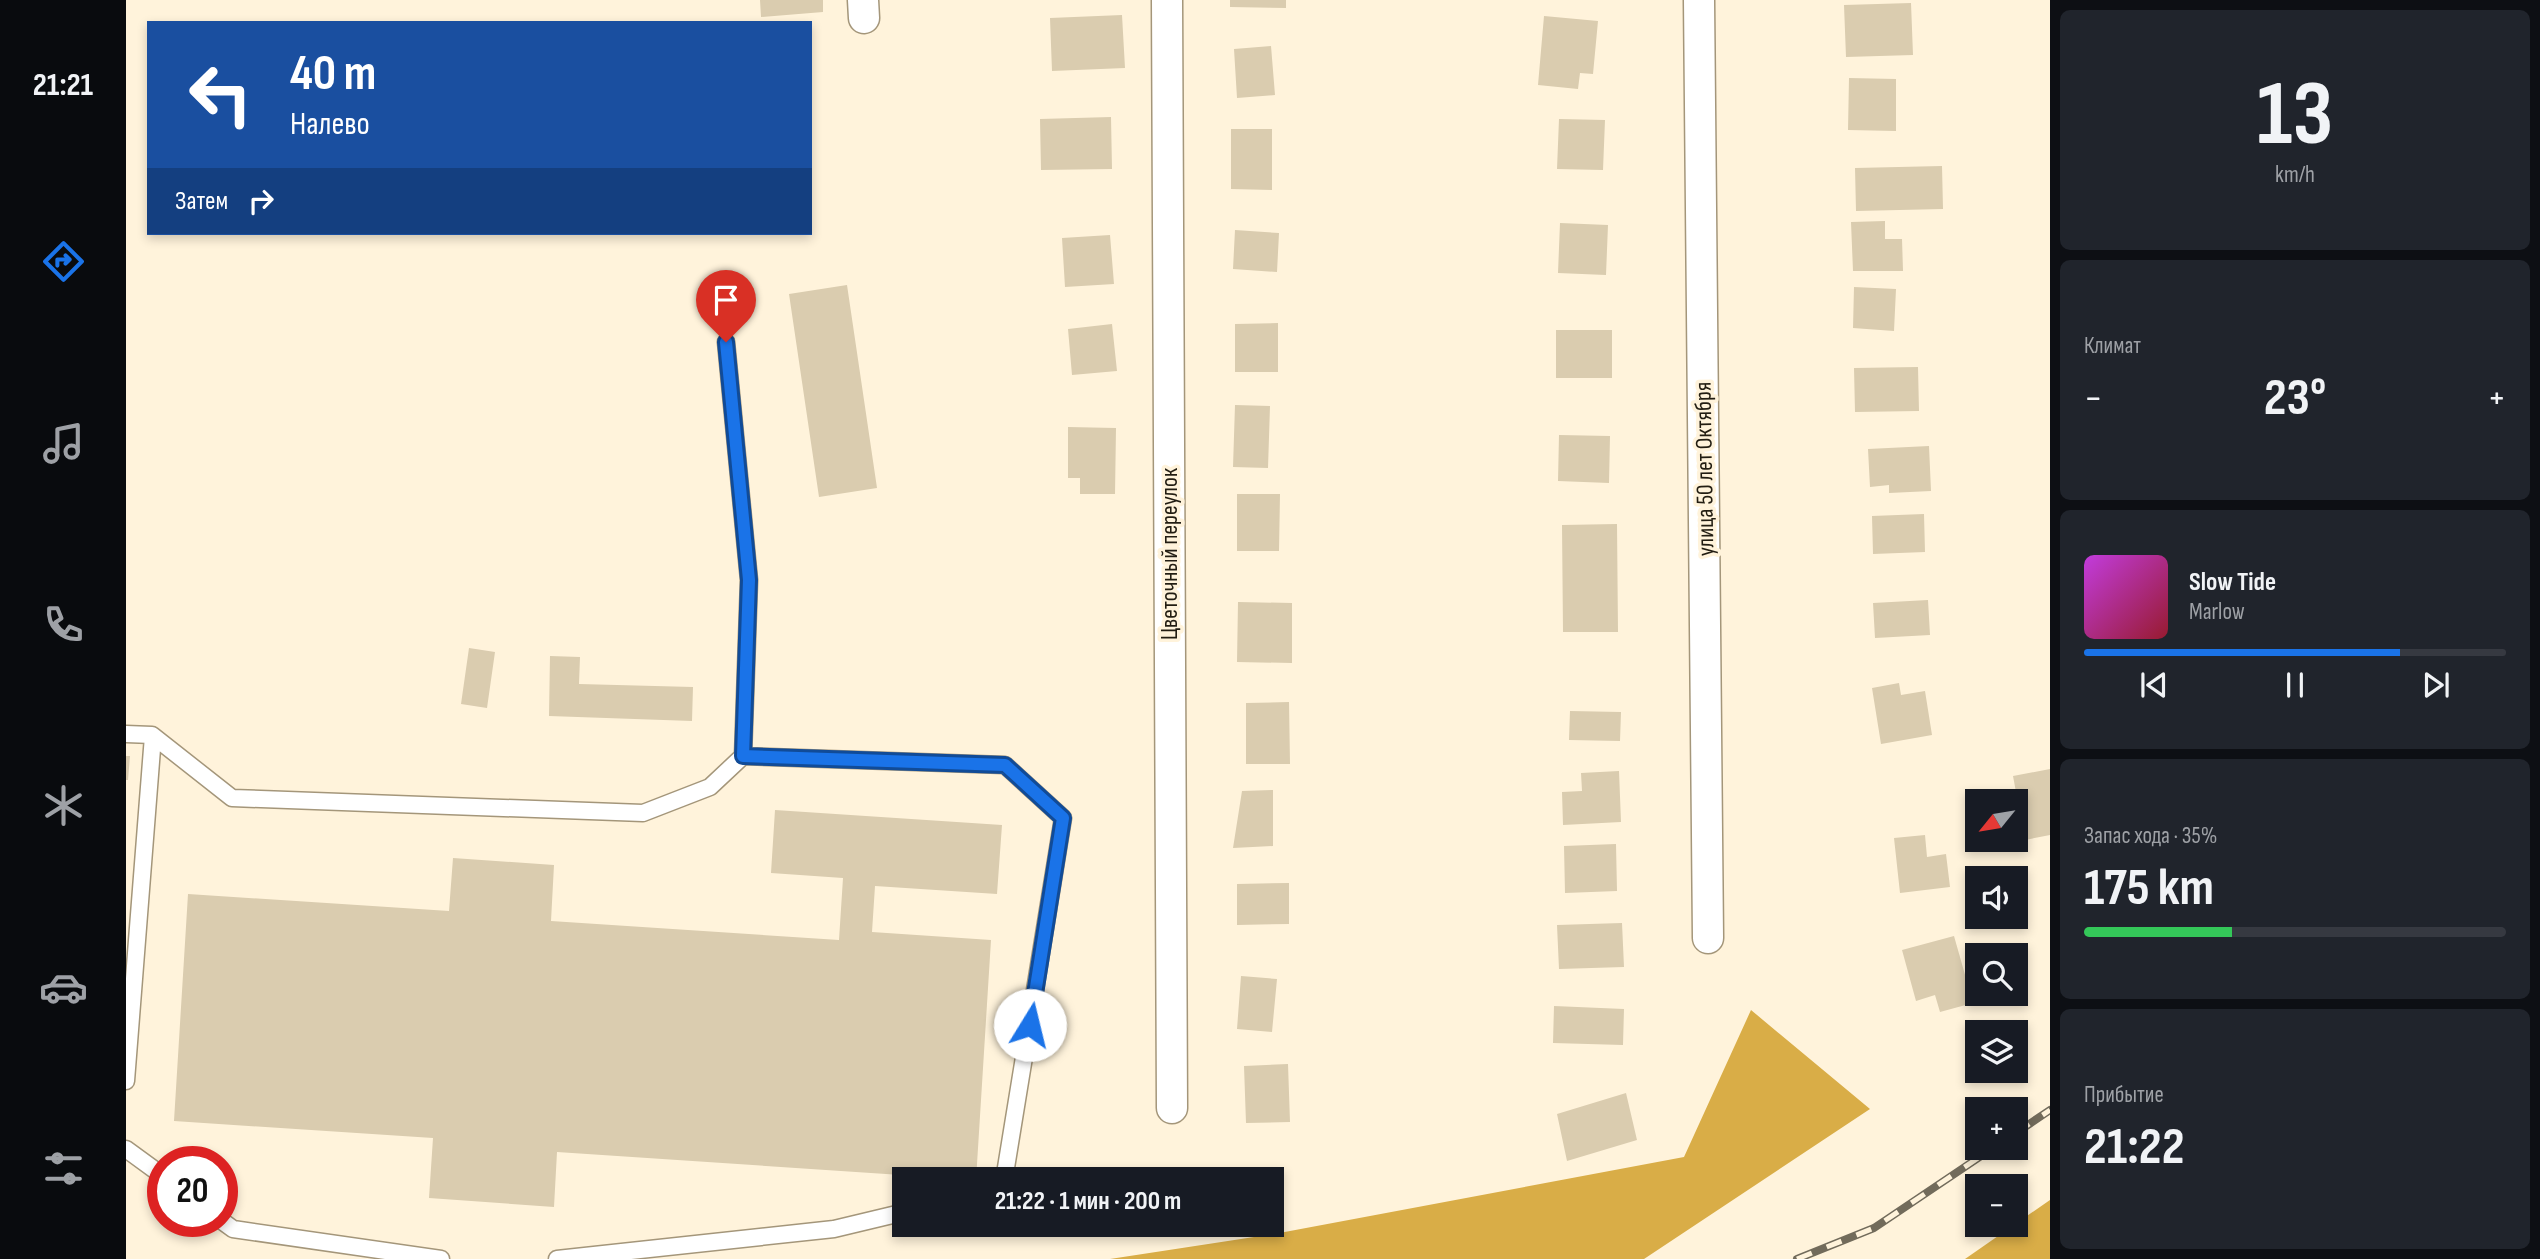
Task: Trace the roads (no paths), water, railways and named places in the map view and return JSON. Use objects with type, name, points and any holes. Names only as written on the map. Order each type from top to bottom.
[{"type":"street","name":"Цветочный переулок","points":[[1167,0],[1171,1108]]},
{"type":"street","name":"улица 50 лет Октября","points":[[1699,0],[1708,938]]},
{"type":"lane","points":[[126,734],[153,736],[232,798],[643,813],[710,787],[743,756],[749,580],[726,342]]},
{"type":"lane","points":[[126,1080],[153,736]]},
{"type":"lane","points":[[743,756],[1005,765],[1063,818],[1006,1167]]},
{"type":"lane","points":[[126,1149],[147,1164]]},
{"type":"lane","points":[[557,1259],[834,1229],[892,1215]]},
{"type":"lane","points":[[238,1230],[442,1259]]},
{"type":"railway","points":[[2028,1125],[2050,1110]]},
{"type":"railway","points":[[1797,1259],[1874,1228],[1975,1160]]}]
